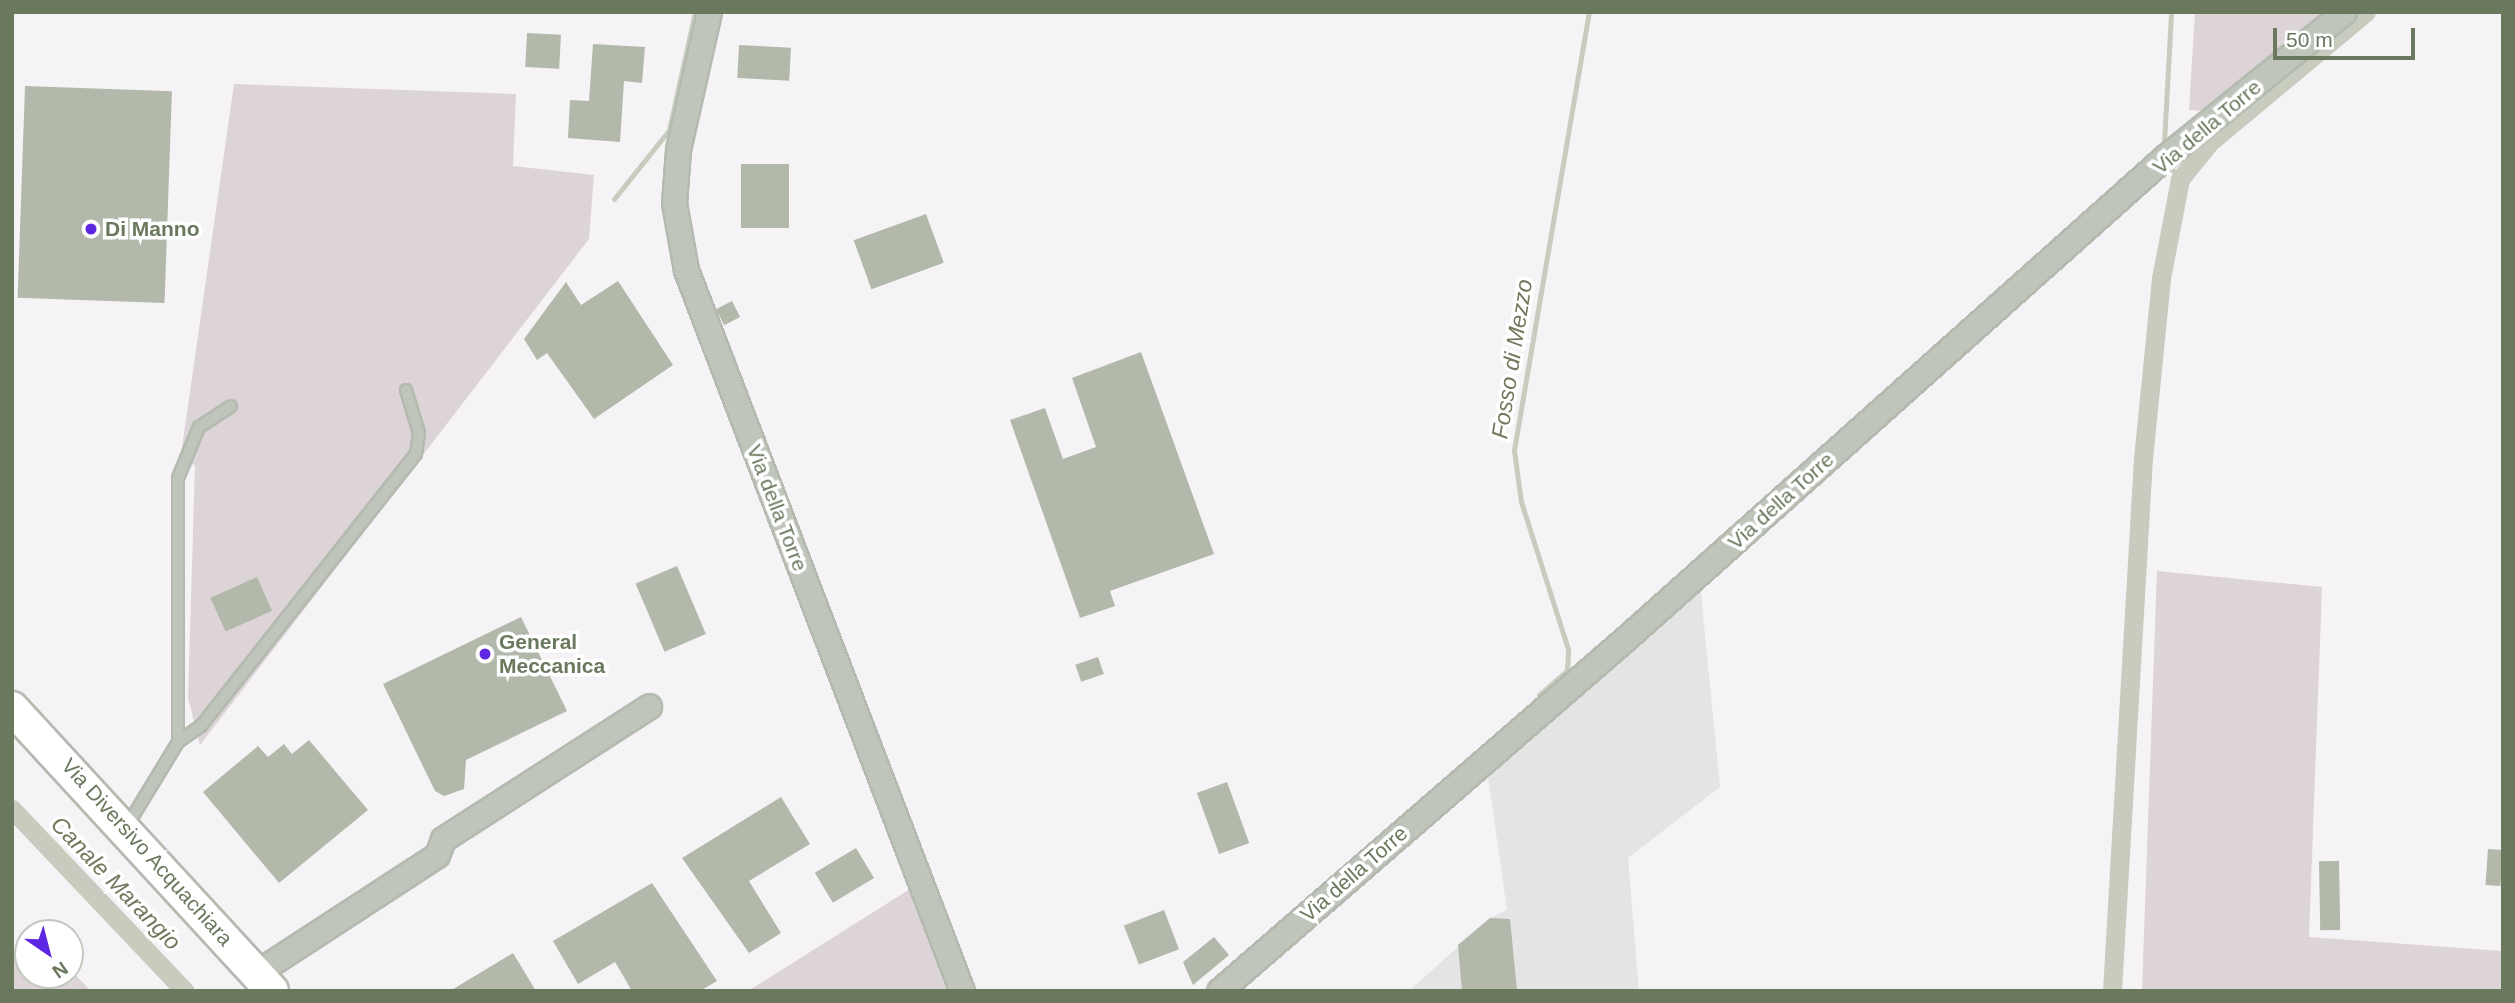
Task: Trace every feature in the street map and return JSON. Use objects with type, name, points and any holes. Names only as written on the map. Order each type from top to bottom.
[{"type":"main road","points":[[12,688],[39,731]]},
{"type":"main road","points":[[12,708],[39,731]]},
{"type":"main road","name":"Via Diversivo Acquachiara","points":[[39,731],[127,826],[264,982]]},
{"type":"street","name":"Via della Torre","points":[[709,12],[678,150],[674,203],[686,270],[962,991]]},
{"type":"street","name":"Via della Torre","points":[[1219,991],[1625,639],[2165,157],[2344,12]]},
{"type":"street","name":"Via Diversivo Acquachiara","points":[[264,982],[438,855],[443,839],[649,706]]},
{"type":"lane","points":[[127,826],[178,742],[201,726],[416,454],[419,433],[406,390]]},
{"type":"lane","points":[[178,742],[178,478],[199,427],[231,406]]},
{"type":"shaded area","points":[[2195,12],[2327,12],[2211,111],[2189,110]]},
{"type":"shaded area","points":[[234,84],[516,94],[513,166],[594,175],[589,239],[200,745],[188,698],[195,465],[180,461]]},
{"type":"shaded area","points":[[2157,571],[2322,587],[2309,937],[2503,951],[2503,991],[2142,991]]},
{"type":"shaded area","points":[[1700,584],[1720,787],[1628,858],[1639,991],[1409,991],[1490,918],[1507,910],[1487,771]]},
{"type":"shaded area","points":[[910,889],[952,991],[748,991]]},
{"type":"shaded area","points":[[14,960],[14,989],[84,989],[84,984],[91,991],[12,991]]},
{"type":"building","points":[[527,33],[561,35],[559,69],[525,67]]},
{"type":"building","points":[[593,44],[645,47],[642,83],[624,81],[620,142],[568,138],[570,100],[589,101]]},
{"type":"building","points":[[739,45],[791,48],[789,81],[737,78]]},
{"type":"building","points":[[25,86],[172,91],[165,303],[18,298]]},
{"type":"building","points":[[741,164],[789,164],[789,228],[741,228]]},
{"type":"building","points":[[926,214],[944,263],[871,289],[854,240]]},
{"type":"building","points":[[618,281],[673,365],[594,419],[547,353],[537,360],[524,339],[566,282],[581,305]]},
{"type":"building","points":[[732,301],[740,317],[724,325],[716,309]]},
{"type":"building","points":[[1141,352],[1214,554],[1110,591],[1115,606],[1080,618],[1010,420],[1045,408],[1063,459],[1096,447],[1072,378]]},
{"type":"building","points":[[677,566],[706,634],[664,652],[636,584]]},
{"type":"building","points":[[257,577],[272,611],[225,632],[210,598]]},
{"type":"building","points":[[521,617],[567,711],[466,760],[464,789],[444,796],[435,791],[383,684]]},
{"type":"building","points":[[1098,657],[1104,674],[1081,682],[1075,665]]},
{"type":"building","points":[[309,740],[368,810],[279,883],[203,792],[258,746],[268,757],[284,744],[292,754]]},
{"type":"building","points":[[1227,782],[1249,843],[1219,854],[1197,793]]},
{"type":"building","points":[[781,797],[810,844],[749,881],[781,933],[749,953],[682,858]]},
{"type":"building","points":[[856,848],[874,878],[833,903],[815,873]]},
{"type":"building","points":[[2488,849],[2503,850],[2500,886],[2485,885]]},
{"type":"building","points":[[2319,861],[2339,861],[2340,930],[2320,930]]},
{"type":"building","points":[[652,883],[717,981],[700,991],[632,991],[615,962],[578,984],[553,941]]},
{"type":"building","points":[[1164,910],[1179,949],[1139,965],[1124,925]]},
{"type":"building","points":[[1490,918],[1510,919],[1517,991],[1462,991],[1458,945]]},
{"type":"building","points":[[1214,937],[1229,955],[1193,985],[1183,962]]},
{"type":"building","points":[[513,953],[536,991],[450,991]]},
{"type":"waterway","points":[[614,199],[669,130],[695,12]]},
{"type":"waterway","name":"Fosso di Mezzo","points":[[1539,695],[1567,671],[1568,649],[1521,502],[1514,450],[1589,12]]},
{"type":"waterway","points":[[2164,143],[2171,12]]},
{"type":"waterway","points":[[2112,991],[2143,459],[2161,278],[2180,179],[2210,142],[2366,12]]},
{"type":"waterway","points":[[2171,168],[2180,179]]},
{"type":"waterway","name":"Canale Marangio","points":[[12,809],[185,991]]},
{"type":"place","name":"Di Manno","points":[[91,229]]},
{"type":"place","name":"General Meccanica","points":[[485,654]]}]
